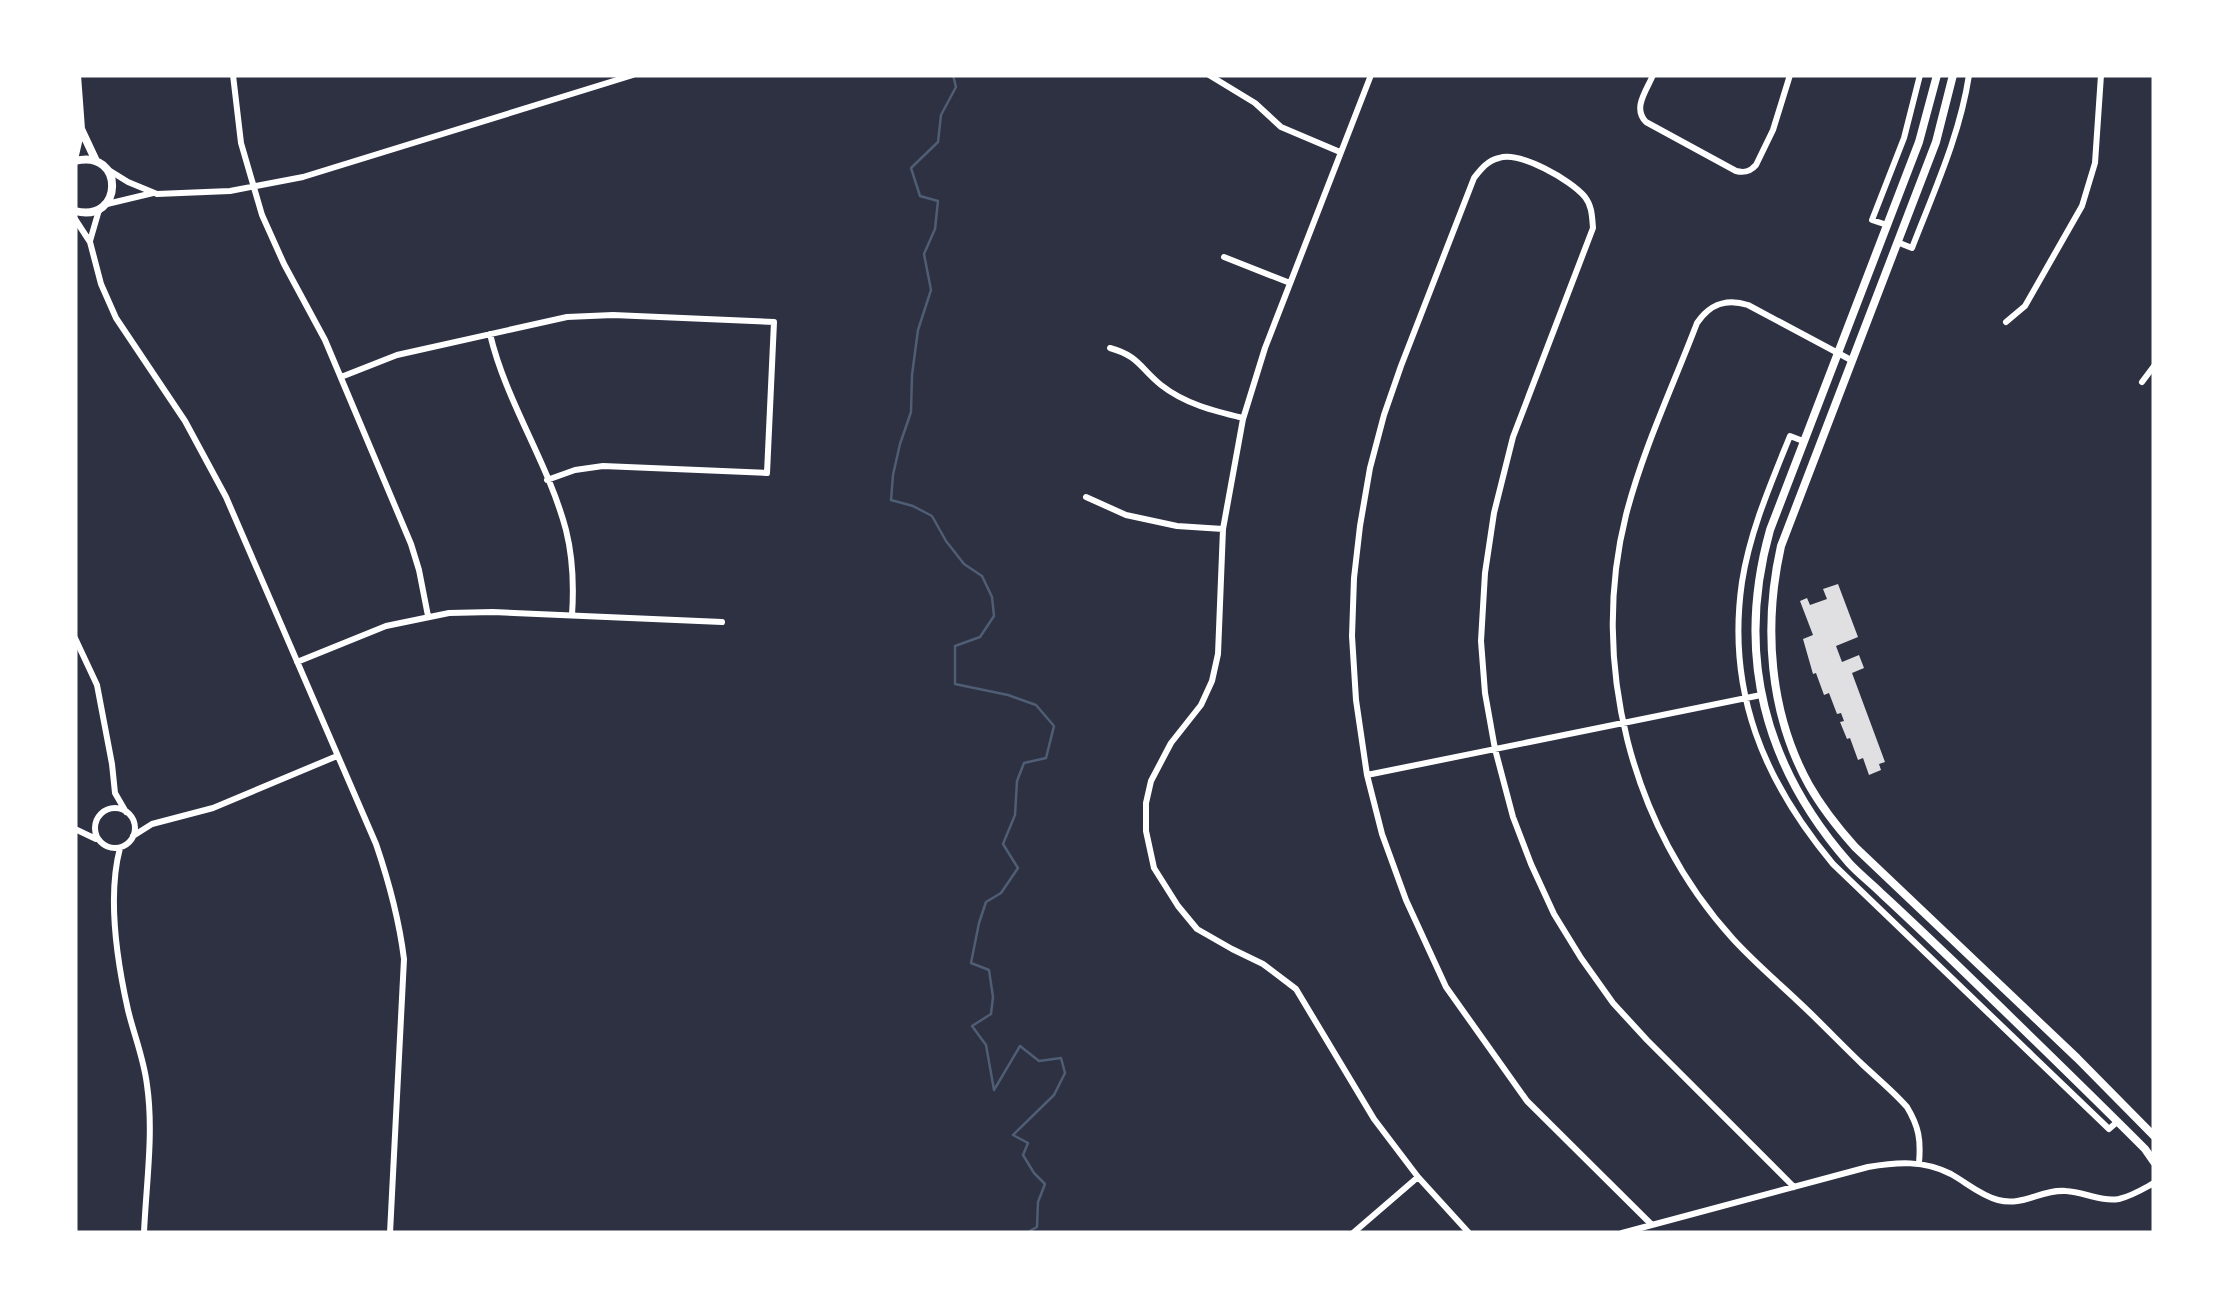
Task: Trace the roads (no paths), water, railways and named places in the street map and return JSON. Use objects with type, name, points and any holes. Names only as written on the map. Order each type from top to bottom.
[{"type":"main road","points":[[75,210],[84,213],[102,207],[110,197],[112,182],[106,168],[96,161],[75,158],[81,128],[78,75]]},
{"type":"main road","points":[[1937,75],[1926,124],[1763,552],[1755,602],[1761,694],[1771,734],[1792,784],[1818,826],[1851,866],[2154,1162]]},
{"type":"main road","points":[[1953,75],[1936,142],[1780,546],[1772,600],[1777,693],[1792,748],[1808,784],[1854,847],[2078,1058],[2154,1136]]},
{"type":"main road","points":[[81,128],[96,161]]},
{"type":"main road","points":[[1761,694],[1777,693]]},
{"type":"street","points":[[233,75],[240,136],[253,188],[271,237],[318,323],[415,555],[428,616]]},
{"type":"street","points":[[106,168],[154,192],[194,194],[253,188],[312,174],[633,75]]},
{"type":"street","points":[[1209,75],[1254,103],[1281,127],[1340,152]]},
{"type":"street","points":[[1371,75],[1265,348],[1243,419],[1223,529],[1218,654],[1212,681],[1201,706],[1156,768],[1148,792],[1146,832],[1154,868],[1170,896],[1198,929],[1262,964],[1296,989],[1374,1119],[1418,1177],[1470,1233]]},
{"type":"street","points":[[1653,75],[1638,110],[1640,116],[1742,173],[1752,170],[1773,130],[1790,75]]},
{"type":"street","points":[[1887,226],[1872,220],[1909,124],[1920,75]]},
{"type":"street","points":[[1898,242],[1912,248],[1954,140],[1969,75]]},
{"type":"street","points":[[2006,322],[2025,306],[2082,206],[2096,164],[2102,75]]},
{"type":"street","points":[[1652,1225],[1526,1101],[1446,987],[1406,900],[1382,834],[1367,775],[1356,700],[1354,578],[1370,468],[1400,366],[1474,178],[1486,164],[1499,158],[1512,156],[1574,187],[1586,199],[1593,228],[1513,437],[1494,514],[1485,573],[1481,641],[1485,694],[1513,817],[1554,914],[1613,1003],[1794,1188]]},
{"type":"street","points":[[90,242],[102,207],[154,192]]},
{"type":"street","points":[[75,219],[90,242],[112,310],[207,458],[238,523],[389,881],[404,960],[390,1233]]},
{"type":"street","points":[[1224,257],[1290,282]]},
{"type":"street","points":[[1852,360],[1748,305],[1735,301],[1704,313],[1626,514],[1613,607],[1614,660],[1622,722],[1646,796],[1674,859],[1733,939],[1907,1107],[1918,1126],[1919,1163]]},
{"type":"street","points":[[341,377],[399,354],[590,315],[774,322],[767,473],[600,466],[547,480]]},
{"type":"street","points":[[490,334],[562,517],[573,584],[572,615]]},
{"type":"street","points":[[1110,348],[1130,354],[1181,399],[1243,419]]},
{"type":"street","points":[[2142,382],[2154,366]]},
{"type":"street","points":[[1803,441],[1790,436],[1754,531],[1742,581],[1738,633],[1745,697],[1778,788],[1833,864],[2109,1130],[2117,1122]]},
{"type":"street","points":[[1086,497],[1126,515],[1178,526],[1223,529]]},
{"type":"street","points":[[296,662],[376,629],[428,616],[470,612],[722,622]]},
{"type":"street","points":[[75,638],[97,685],[115,793],[134,822],[133,836]]},
{"type":"street","points":[[1367,775],[1761,694]]},
{"type":"street","points":[[76,829],[107,847],[120,848],[152,824],[213,808],[338,756]]},
{"type":"street","points":[[108,810],[115,793]]},
{"type":"street","points":[[98,840],[96,822],[103,812],[114,808],[126,812]]},
{"type":"street","points":[[76,829],[96,822]]},
{"type":"street","points":[[134,822],[152,824]]},
{"type":"street","points":[[107,847],[114,869],[116,938],[148,1087],[144,1233]]},
{"type":"street","points":[[114,869],[120,848]]},
{"type":"street","points":[[1622,1233],[1891,1163],[1919,1163],[1936,1168],[2004,1202],[2025,1202],[2064,1190],[2109,1200],[2154,1183]]},
{"type":"street","points":[[1353,1233],[1418,1177]]},
{"type":"waterway","points":[[953,75],[956,87],[941,115],[938,142],[911,168],[920,196],[938,201],[935,229],[924,254],[931,290],[918,330],[911,412],[900,444],[891,500],[932,516],[964,564],[982,576],[992,597],[994,616],[980,637],[955,646],[955,684],[1036,705],[1054,726],[1046,758],[1024,763],[1017,781],[1015,815],[1003,844],[1018,868],[1001,893],[986,902],[971,963],[989,970],[991,1014],[972,1026],[986,1045],[994,1090],[1020,1046],[1039,1061],[1061,1058],[1065,1073],[1054,1095],[1013,1135],[1028,1143],[1023,1155],[1045,1184],[1038,1202],[1037,1227],[1026,1233]]}]
